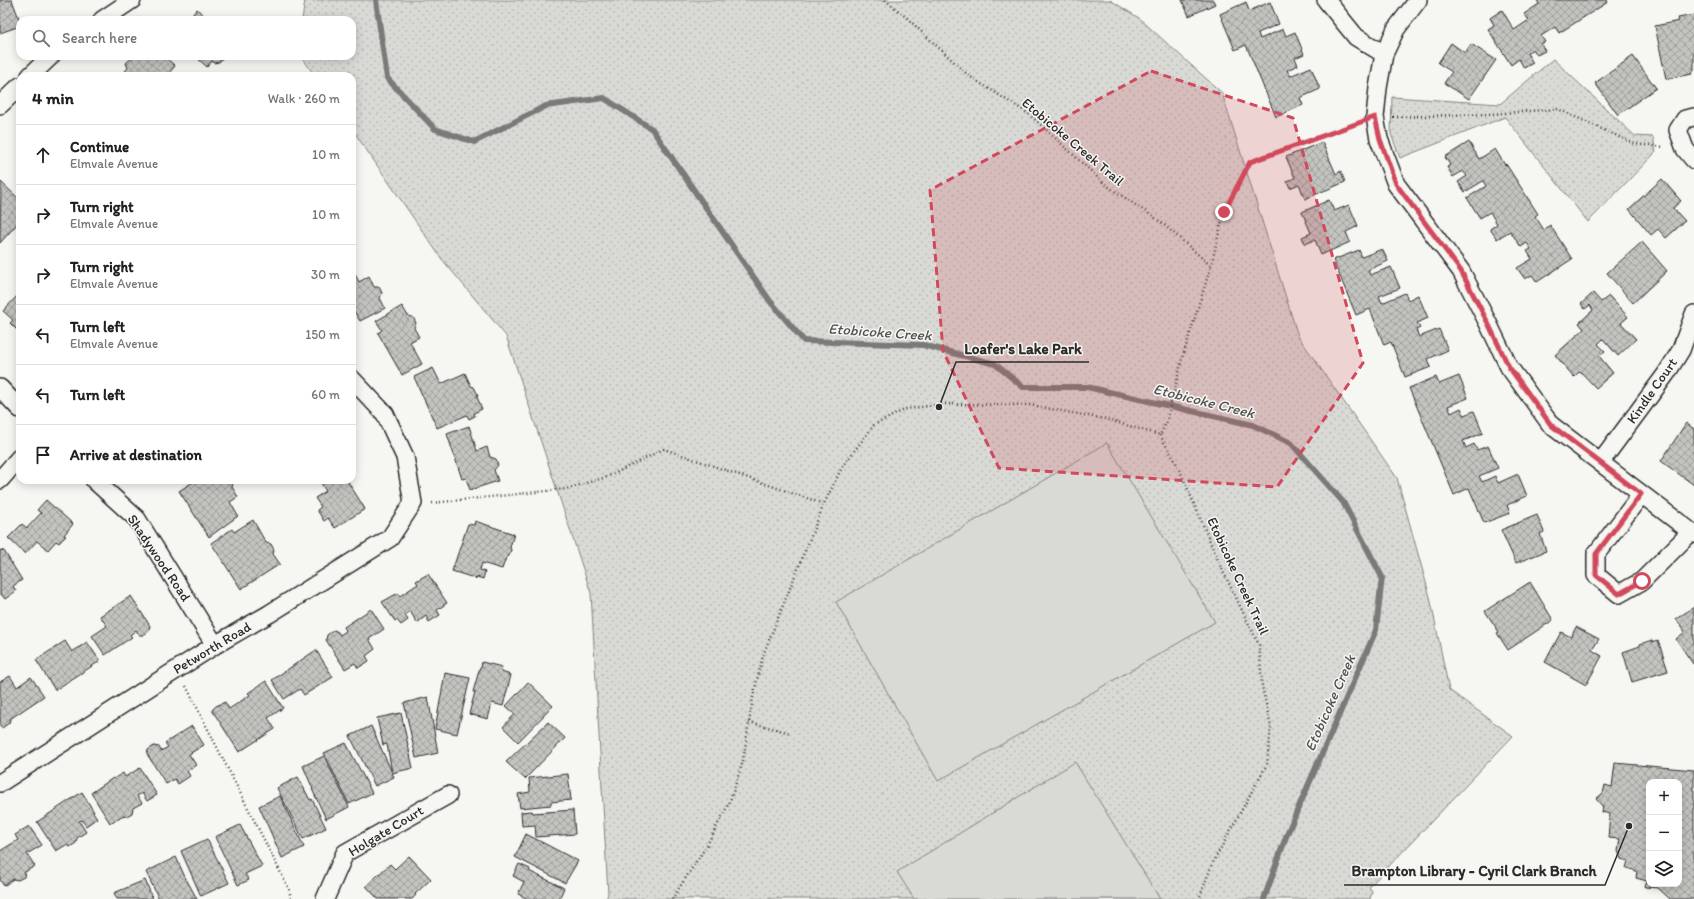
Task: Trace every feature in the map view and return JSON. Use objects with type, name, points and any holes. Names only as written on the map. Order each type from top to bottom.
[{"type":"street","points":[[108,16],[132,0]]},
{"type":"street","points":[[1326,0],[1356,37],[1384,54]]},
{"type":"street","points":[[1418,0],[1396,28],[1384,54],[1378,88],[1375,117],[1380,139],[1396,184],[1461,271],[1509,367],[1551,425],[1692,533],[1642,581],[1619,594],[1596,575],[1596,554],[1641,494]]},
{"type":"street","points":[[34,72],[47,60]]},
{"type":"street","points":[[0,105],[16,90]]},
{"type":"street","points":[[1690,154],[1678,130],[1685,118],[1694,117]]},
{"type":"street","name":"Kindle Court","points":[[1600,463],[1666,374],[1681,350],[1694,314]]},
{"type":"street","name":"Petworth Road","points":[[0,784],[215,645],[269,614],[390,538],[413,503],[405,457],[385,414],[356,383]]},
{"type":"street","points":[[0,388],[16,405]]},
{"type":"street","points":[[0,480],[16,462]]},
{"type":"street","name":"Shadywood Road","points":[[98,484],[137,519],[215,645]]},
{"type":"street","name":"Holgate Court","points":[[325,899],[346,853],[448,795]]},
{"type":"path","name":"Etobicoke Creek Trail","points":[[885,0],[906,17],[969,76],[1028,114],[1106,185],[1161,222],[1211,266]]},
{"type":"path","points":[[672,899],[707,845],[730,801],[743,761],[753,696],[763,655],[824,504],[842,468],[874,425],[906,409],[943,404],[1030,405],[1105,419],[1160,435],[1167,421],[1182,359],[1211,266],[1224,212],[1250,162],[1375,117],[1490,114],[1558,109],[1635,144],[1690,154]]},
{"type":"path","name":"Etobicoke Creek Trail","points":[[1160,435],[1178,466],[1220,565],[1259,645],[1262,686],[1271,726],[1267,764],[1212,864],[1199,899]]},
{"type":"path","points":[[432,503],[566,489],[607,477],[664,449],[824,504]]},
{"type":"path","points":[[184,684],[289,889],[291,899]]},
{"type":"path","points":[[749,722],[790,733]]},
{"type":"highlighted area","points":[[1151,71],[1293,118],[1363,363],[1277,487],[999,468],[943,351],[930,190]]},
{"type":"shaded area","points":[[305,0],[1110,0],[1139,18],[1222,93],[1298,336],[1397,478],[1430,597],[1449,690],[1513,736],[1369,887],[1372,891],[1370,899],[606,899],[608,894],[591,593],[506,336],[441,258],[356,135],[356,72],[312,72],[304,60],[356,60],[356,16],[303,16]]},
{"type":"shaded area","points":[[1553,59],[1635,136],[1653,137],[1656,152],[1588,222],[1505,117],[1400,158],[1391,134],[1392,97],[1500,104]]},
{"type":"shaded area","points":[[1107,443],[1215,622],[938,781],[836,602]]},
{"type":"shaded area","points":[[1075,762],[1160,899],[914,899],[897,872]]},
{"type":"building","points":[[0,0],[12,0],[18,16],[16,16],[16,27],[0,33]]},
{"type":"building","points":[[1182,0],[1213,0],[1215,4],[1189,16]]},
{"type":"building","points":[[1537,0],[1607,0],[1608,2],[1559,33],[1555,27],[1541,36],[1545,42],[1541,44],[1545,51],[1537,55],[1533,49],[1527,53],[1533,63],[1524,68],[1519,59],[1511,65],[1488,29],[1494,25],[1490,18],[1502,10],[1514,30],[1529,20],[1524,14],[1539,4]]},
{"type":"building","points":[[1246,2],[1249,11],[1270,2],[1279,24],[1258,33],[1260,39],[1283,29],[1286,36],[1295,32],[1304,54],[1295,58],[1298,65],[1287,70],[1290,76],[1311,67],[1320,89],[1300,98],[1303,105],[1276,117],[1246,45],[1235,50],[1220,14]]},
{"type":"building","points":[[197,9],[205,16],[191,16]]},
{"type":"building","points":[[1694,15],[1694,71],[1691,72],[1692,74],[1666,79],[1655,26],[1679,21],[1678,18]]},
{"type":"building","points":[[1451,43],[1465,53],[1471,44],[1496,60],[1469,99],[1444,83],[1452,72],[1438,63]]},
{"type":"building","points":[[1633,56],[1656,88],[1618,115],[1595,83]]},
{"type":"building","points":[[129,60],[168,60],[175,66],[170,72],[124,72],[128,68],[126,63]]},
{"type":"building","points":[[199,60],[221,60],[214,63],[212,61],[207,67]]},
{"type":"building","points":[[1322,142],[1336,174],[1341,171],[1345,182],[1305,199],[1299,184],[1290,188],[1287,181],[1295,178],[1286,157]]},
{"type":"building","points":[[1469,142],[1479,159],[1495,149],[1538,214],[1535,216],[1544,230],[1550,225],[1572,259],[1537,282],[1532,275],[1525,279],[1517,268],[1532,259],[1527,251],[1531,249],[1527,243],[1521,247],[1510,231],[1497,239],[1490,229],[1497,224],[1490,212],[1480,218],[1467,198],[1486,186],[1483,181],[1465,192],[1458,182],[1467,176],[1463,171],[1453,177],[1447,167],[1450,165],[1445,157]]},
{"type":"building","points":[[1662,179],[1681,201],[1673,208],[1685,221],[1666,238],[1658,229],[1651,235],[1629,209]]},
{"type":"building","points":[[1,182],[16,196],[16,225],[0,243]]},
{"type":"building","points":[[1329,200],[1334,211],[1349,205],[1358,226],[1346,232],[1350,242],[1321,255],[1315,240],[1305,244],[1302,237],[1311,233],[1302,212]]},
{"type":"building","points":[[1642,242],[1667,271],[1633,303],[1607,273]]},
{"type":"building","points":[[1382,249],[1388,261],[1368,270],[1370,275],[1391,267],[1400,288],[1379,296],[1382,303],[1405,293],[1408,300],[1418,295],[1428,318],[1417,323],[1420,328],[1416,330],[1419,337],[1439,329],[1448,350],[1428,359],[1431,367],[1405,377],[1391,342],[1384,345],[1370,309],[1356,315],[1333,260],[1359,250],[1362,257]]},
{"type":"building","points":[[356,276],[359,282],[369,276],[374,287],[379,287],[382,293],[380,298],[385,308],[360,321],[356,314]]},
{"type":"building","points":[[1593,293],[1601,302],[1609,296],[1628,317],[1621,323],[1636,339],[1618,356],[1603,339],[1598,344],[1605,351],[1599,356],[1613,373],[1596,388],[1580,371],[1574,377],[1555,355],[1584,329],[1579,323],[1593,310],[1590,305],[1585,309],[1581,304]]},
{"type":"building","points":[[16,297],[16,329],[10,323],[13,320],[3,311]]},
{"type":"building","points":[[402,306],[408,316],[413,317],[416,323],[414,328],[419,337],[410,342],[422,364],[402,375],[378,333],[382,330],[376,321]]},
{"type":"building","points":[[433,368],[441,384],[465,373],[471,386],[474,387],[478,395],[477,397],[482,409],[474,413],[475,416],[469,419],[467,415],[437,428],[414,377]]},
{"type":"building","points":[[1459,376],[1468,398],[1448,406],[1451,413],[1461,408],[1464,415],[1474,411],[1483,433],[1463,441],[1466,448],[1474,444],[1477,450],[1488,446],[1498,468],[1479,476],[1482,482],[1495,476],[1498,483],[1518,474],[1527,496],[1507,505],[1510,513],[1484,523],[1469,488],[1454,495],[1409,388],[1436,377],[1439,384]]},
{"type":"building","points":[[1686,423],[1694,429],[1694,485],[1661,461]]},
{"type":"building","points":[[469,426],[477,451],[487,447],[490,457],[496,459],[498,465],[494,470],[498,481],[470,490],[466,478],[462,479],[447,434]]},
{"type":"building","points":[[190,484],[233,484],[232,487],[238,497],[230,502],[238,516],[209,537],[179,491]]},
{"type":"building","points":[[322,484],[349,484],[365,509],[335,528],[328,518],[324,521],[317,510],[321,507],[315,498],[326,491]]},
{"type":"building","points":[[46,500],[73,524],[64,535],[66,536],[59,543],[56,541],[48,550],[37,541],[25,554],[8,538],[22,524],[27,528],[41,513],[37,510]]},
{"type":"building","points":[[1537,515],[1544,532],[1540,534],[1546,551],[1516,563],[1501,530]]},
{"type":"building","points":[[253,520],[266,543],[271,544],[274,550],[273,554],[280,564],[241,589],[211,543],[232,529],[234,532]]},
{"type":"building","points":[[475,521],[514,534],[509,556],[506,558],[502,569],[482,563],[480,570],[485,572],[483,579],[477,577],[477,579],[452,571],[468,524],[474,525]]},
{"type":"building","points":[[0,550],[4,551],[22,580],[13,586],[16,591],[5,599],[1,594],[0,595]]},
{"type":"building","points":[[428,574],[447,603],[437,610],[440,615],[429,622],[426,616],[417,623],[410,611],[405,615],[408,620],[401,625],[397,620],[395,621],[382,602],[398,593],[400,596],[418,584],[416,581]]},
{"type":"building","points":[[1530,582],[1553,620],[1508,650],[1497,633],[1499,632],[1485,611]]},
{"type":"building","points":[[131,596],[150,626],[148,632],[143,635],[139,635],[136,630],[130,635],[132,637],[105,655],[92,636],[107,626],[100,616]]},
{"type":"building","points":[[1694,607],[1693,664],[1676,639],[1685,632],[1676,619]]},
{"type":"building","points":[[371,609],[384,629],[369,639],[375,649],[366,656],[369,661],[358,668],[355,663],[345,669],[326,640],[327,635],[334,630],[340,635],[346,631],[344,627]]},
{"type":"building","points":[[1576,627],[1599,639],[1592,650],[1602,656],[1586,685],[1545,662],[1561,632],[1571,637]]},
{"type":"building","points":[[1652,640],[1652,642],[1658,640],[1668,671],[1632,682],[1623,652]]},
{"type":"building","points":[[65,641],[72,652],[87,642],[100,661],[55,690],[36,660]]},
{"type":"building","points":[[316,650],[333,677],[304,695],[300,689],[284,699],[272,680]]},
{"type":"building","points":[[482,662],[502,667],[501,672],[511,675],[503,706],[492,703],[488,719],[469,714],[475,692],[473,692]]},
{"type":"building","points":[[445,673],[470,678],[457,734],[435,729]]},
{"type":"building","points":[[10,676],[17,687],[31,677],[44,696],[10,719],[9,723],[2,728],[0,727],[0,682]]},
{"type":"building","points":[[266,681],[283,708],[268,718],[275,729],[239,752],[212,710],[216,706],[225,702],[229,709],[250,695],[248,693]]},
{"type":"building","points":[[528,682],[553,706],[518,742],[503,727],[515,714],[506,706]]},
{"type":"building","points":[[428,697],[438,753],[416,758],[404,703]]},
{"type":"building","points":[[401,713],[413,768],[392,773],[387,744],[383,745],[377,718]]},
{"type":"building","points":[[548,722],[565,738],[525,779],[506,762]]},
{"type":"building","points":[[192,726],[204,745],[189,754],[196,765],[187,771],[190,776],[178,784],[175,779],[166,784],[147,754],[148,750],[154,746],[159,747],[161,751],[168,747],[165,743]]},
{"type":"building","points":[[371,726],[394,777],[375,786],[350,736]]},
{"type":"building","points":[[346,743],[372,793],[349,804],[324,753]]},
{"type":"building","points":[[324,756],[349,807],[326,819],[303,766]]},
{"type":"building","points":[[1615,763],[1694,770],[1694,899],[1670,899],[1658,888],[1645,887],[1646,884],[1646,887],[1682,887],[1682,779],[1646,779],[1646,881],[1636,878],[1637,871],[1626,868],[1628,861],[1621,859],[1618,851],[1620,839],[1608,838],[1610,814],[1602,812],[1603,807],[1596,799],[1603,793],[1605,785],[1612,787]]},
{"type":"building","points":[[140,768],[157,795],[147,801],[142,793],[137,796],[142,803],[133,808],[132,813],[127,816],[124,815],[110,823],[91,793],[113,778],[123,773],[125,777]]},
{"type":"building","points":[[568,774],[571,800],[551,802],[551,805],[520,808],[518,794],[530,792],[529,778]]},
{"type":"building","points":[[298,777],[310,800],[312,799],[326,828],[303,839],[277,788]]},
{"type":"building","points":[[82,792],[97,818],[86,826],[82,820],[79,821],[86,832],[77,838],[76,843],[70,847],[66,845],[56,851],[37,822]]},
{"type":"building","points":[[280,796],[304,847],[282,858],[259,806]]},
{"type":"building","points":[[573,810],[575,834],[536,837],[535,825],[522,826],[521,812],[532,811],[533,813]]},
{"type":"building","points":[[240,825],[262,866],[245,874],[249,880],[238,885],[215,837]]},
{"type":"building","points":[[29,826],[42,845],[27,854],[35,866],[25,872],[24,877],[18,880],[13,879],[4,886],[0,880],[0,851],[18,840],[15,835]]},
{"type":"building","points":[[526,834],[578,861],[565,883],[515,857]]},
{"type":"building","points":[[207,839],[229,883],[201,896],[181,851]]},
{"type":"building","points":[[409,856],[431,879],[415,894],[416,895],[412,899],[378,899],[366,886],[390,864],[395,869]]},
{"type":"building","points":[[176,857],[197,899],[159,899],[146,872]]},
{"type":"building","points":[[519,864],[530,869],[529,871],[564,888],[559,899],[528,899],[518,894],[524,882],[513,876]]},
{"type":"building","points":[[145,880],[153,899],[117,899],[114,893]]},
{"type":"waterway","name":"Etobicoke Creek","points":[[376,0],[387,78],[435,129],[474,142],[546,106],[604,98],[652,129],[770,301],[804,341],[923,345],[995,364],[1023,387],[1087,387],[1253,425],[1291,443],[1343,502],[1382,577],[1376,630],[1287,834],[1264,899]]},
{"type":"place","name":"Loafer's Lake Park","points":[[939,407]]},
{"type":"place","name":"Brampton Library - Cyril Clark Branch","points":[[1629,826]]},
{"type":"route","points":[[1224,212],[1250,162],[1375,117],[1380,139],[1396,184],[1461,271],[1509,367],[1551,425],[1641,494],[1596,554],[1596,575],[1619,594],[1642,581]]}]
